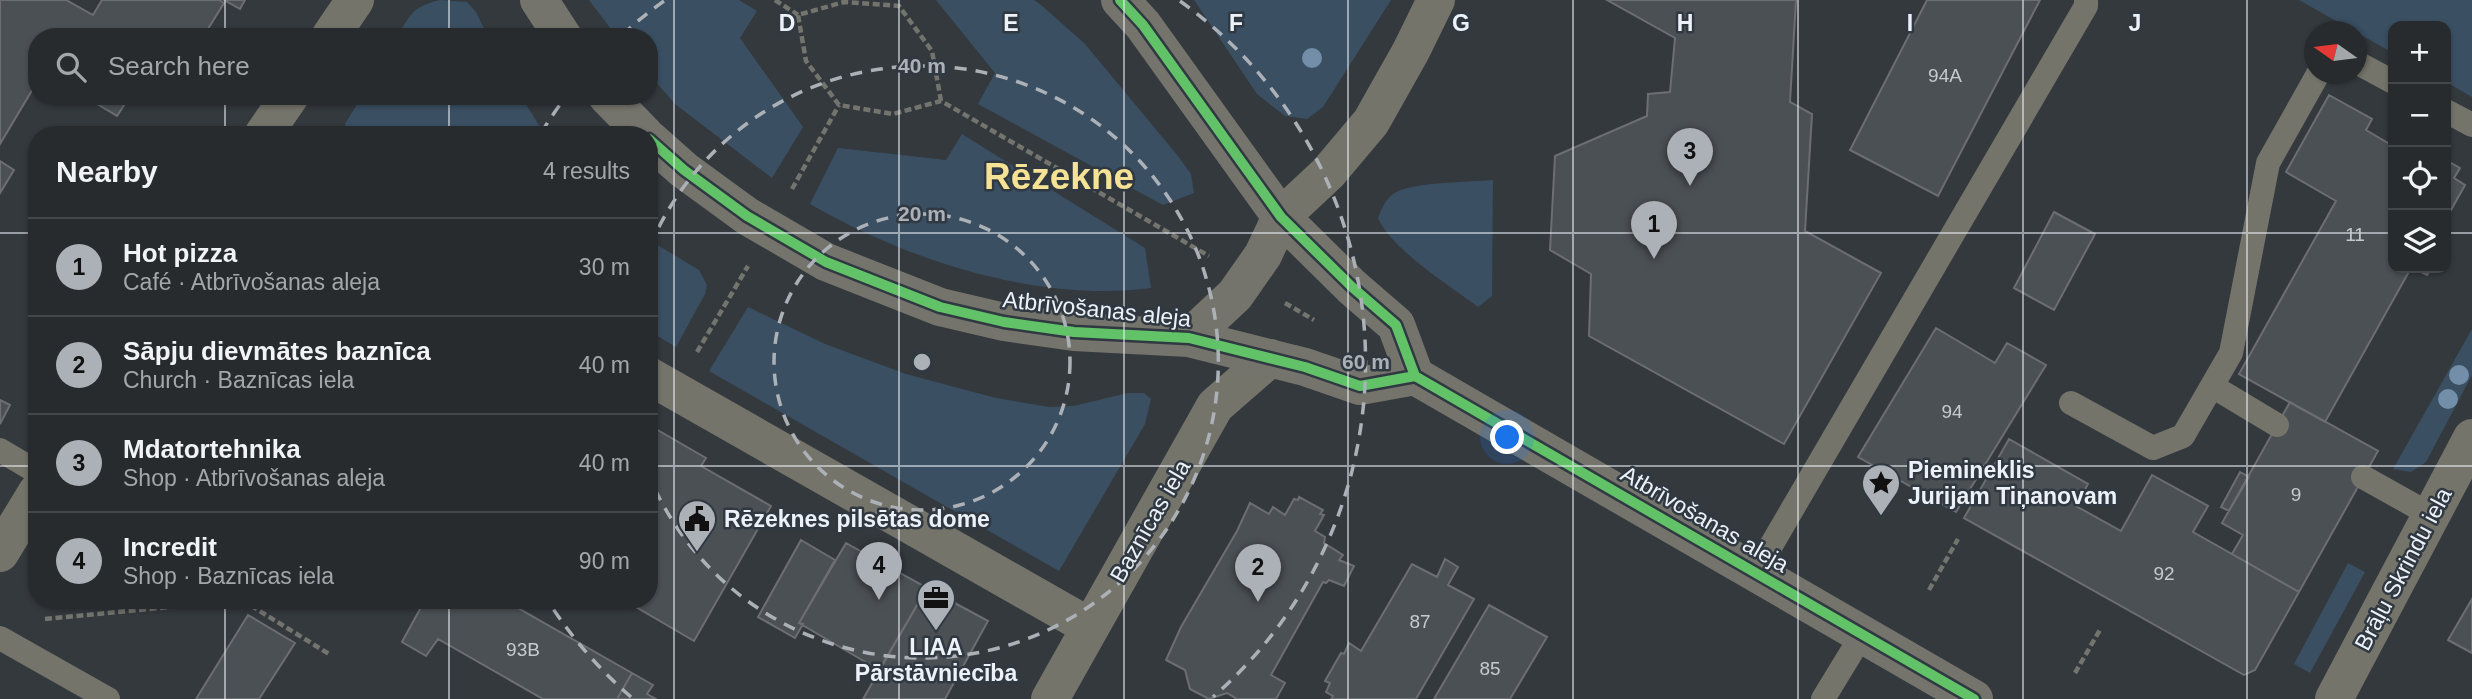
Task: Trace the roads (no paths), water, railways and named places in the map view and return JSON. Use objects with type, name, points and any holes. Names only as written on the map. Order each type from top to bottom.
[{"type":"main road","points":[[538,0],[557,28]]},
{"type":"main road","points":[[1120,0],[1143,25],[1281,217],[1352,287],[1396,325],[1415,376]]},
{"type":"main road","points":[[616,105],[636,126]]},
{"type":"main road","name":"Atbrīvošanas aleja","points":[[658,147],[684,170],[747,216],[826,262],[940,307],[1004,322],[1074,331],[1189,338],[1305,366],[1360,386],[1415,376],[1974,699]]},
{"type":"main road","points":[[1189,338],[1235,295],[1263,255],[1281,217]]},
{"type":"street","points":[[336,28],[355,0]]},
{"type":"street","points":[[1281,217],[1328,173],[1371,122],[1436,0]]},
{"type":"street","points":[[269,126],[284,105]]},
{"type":"street","name":"Baznīcas iela","points":[[1050,699],[1215,406],[1270,358]]},
{"type":"street","points":[[663,383],[1090,627]]},
{"type":"street","name":"Brāļu Skrindu iela","points":[[2334,699],[2472,438]]},
{"type":"street","points":[[0,553],[28,507]]},
{"type":"lane","points":[[1755,573],[2086,6],[2086,0]]},
{"type":"lane","points":[[2367,68],[2388,79]]},
{"type":"lane","points":[[2071,403],[2152,448],[2183,436],[2231,353],[2268,163],[2312,84]]},
{"type":"lane","points":[[2451,114],[2472,125]]},
{"type":"lane","points":[[2212,386],[2277,425]]},
{"type":"lane","points":[[0,450],[28,467]]},
{"type":"lane","points":[[2364,477],[2431,515]]},
{"type":"lane","points":[[1823,699],[1862,635]]},
{"type":"lane","points":[[0,638],[108,699]]},
{"type":"place","name":"Mdatortehnika","points":[[1690,186]]},
{"type":"place","name":"Hot pizza","points":[[1654,259]]},
{"type":"place","name":"Piemineklis Jurijam Tiņanovam","points":[[1881,517]]},
{"type":"place","name":"Rēzeknes pilsētas dome","points":[[697,553]]},
{"type":"place","name":"Incredit","points":[[879,600]]},
{"type":"place","name":"Sāpju dievmātes baznīca","points":[[1258,602]]},
{"type":"place","name":"LIAA Pārstāvniecība","points":[[936,632]]},
{"type":"district","name":"Rēzekne","points":[[1059,176]]}]
